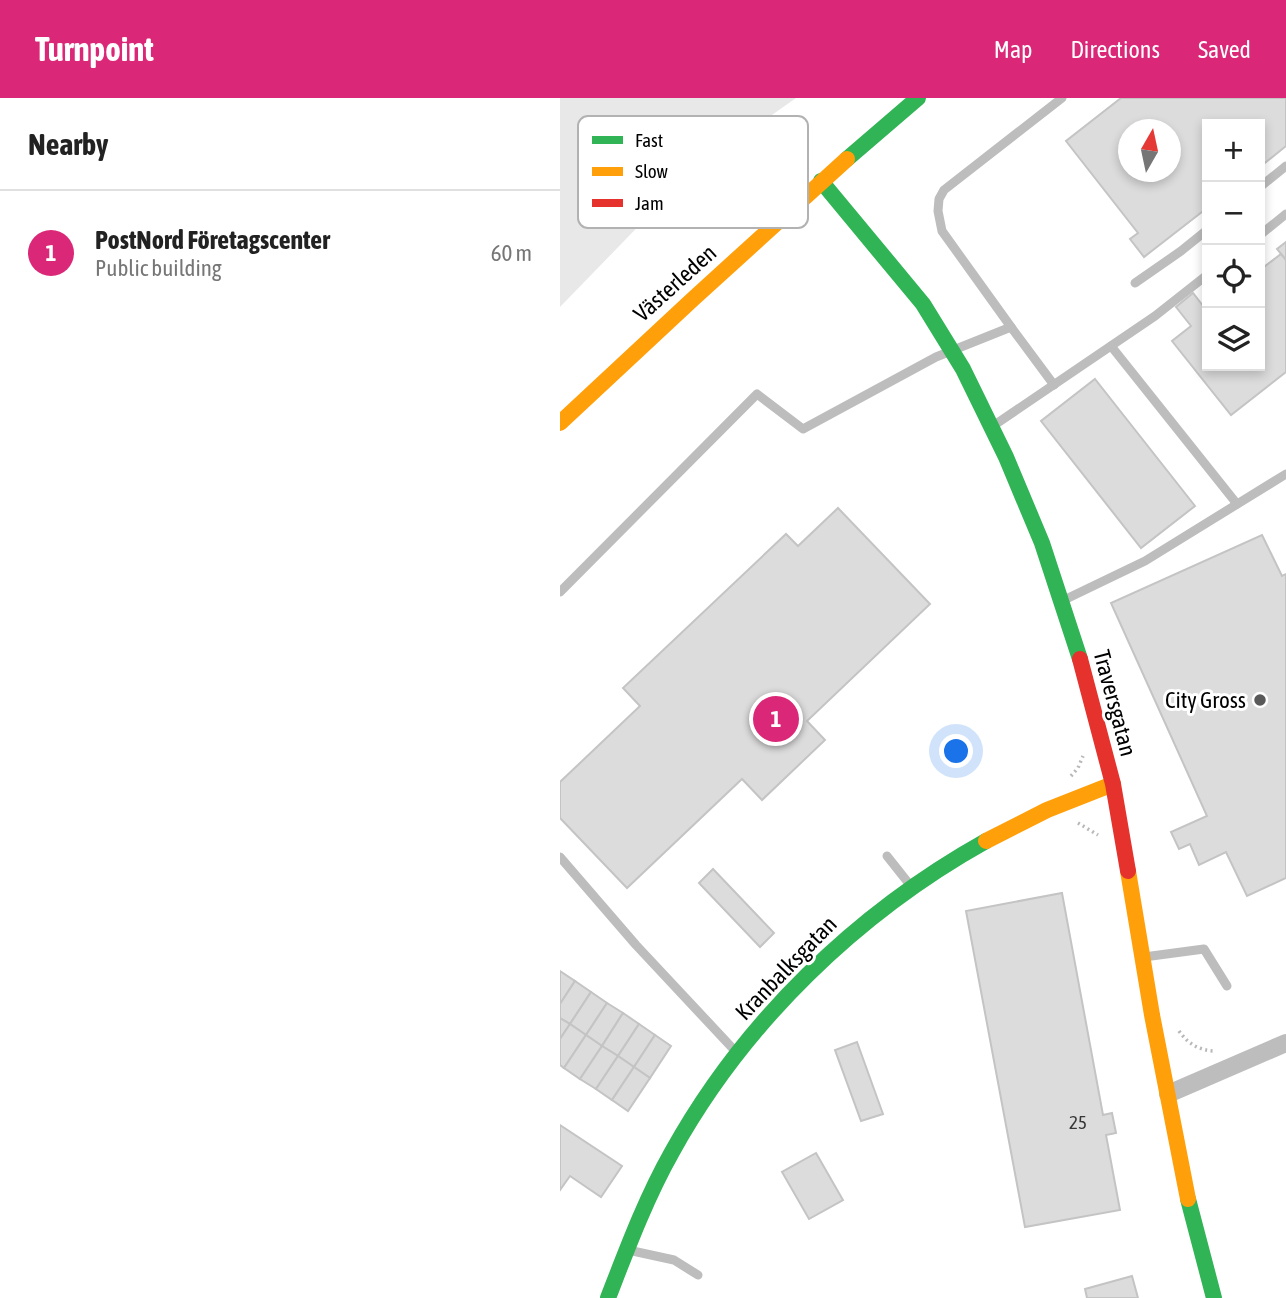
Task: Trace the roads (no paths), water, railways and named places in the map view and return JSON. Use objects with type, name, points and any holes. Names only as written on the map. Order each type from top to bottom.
[{"type":"street","name":"Västerleden","points":[[808,193],[918,98]]},
{"type":"street","name":"Traversgatan","points":[[821,181],[908,283],[963,369],[1042,543],[1094,706],[1113,784],[1186,1192],[1213,1298]]},
{"type":"street","name":"Västerleden","points":[[560,423],[770,228]]},
{"type":"street","name":"Kranbalksgatan","points":[[608,1298],[652,1192],[681,1136],[738,1053],[790,992],[860,926],[911,887],[981,843],[1068,800],[1113,784]]},
{"type":"street","points":[[1168,1094],[1286,1043]]},
{"type":"lane","points":[[1054,385],[942,231],[938,211],[939,199],[944,190],[1062,98]]},
{"type":"lane","points":[[1265,183],[1286,166]]},
{"type":"lane","points":[[1265,231],[1286,214]]},
{"type":"lane","points":[[1135,283],[1202,234]]},
{"type":"lane","points":[[991,427],[1111,346],[1202,279]]},
{"type":"lane","points":[[560,592],[757,394],[803,429],[951,351],[1011,327]]},
{"type":"lane","points":[[1111,346],[1237,504]]},
{"type":"lane","points":[[1062,601],[1145,561],[1286,474]]},
{"type":"lane","points":[[887,856],[911,887]]},
{"type":"lane","points":[[560,857],[636,945],[738,1053]]},
{"type":"lane","points":[[1142,958],[1204,949],[1227,986]]},
{"type":"lane","points":[[627,1249],[674,1259],[698,1275]]},
{"type":"place","name":"City Gross","points":[[1260,700]]},
{"type":"place","name":"PostNord Företagscenter","points":[[776,719]]}]
